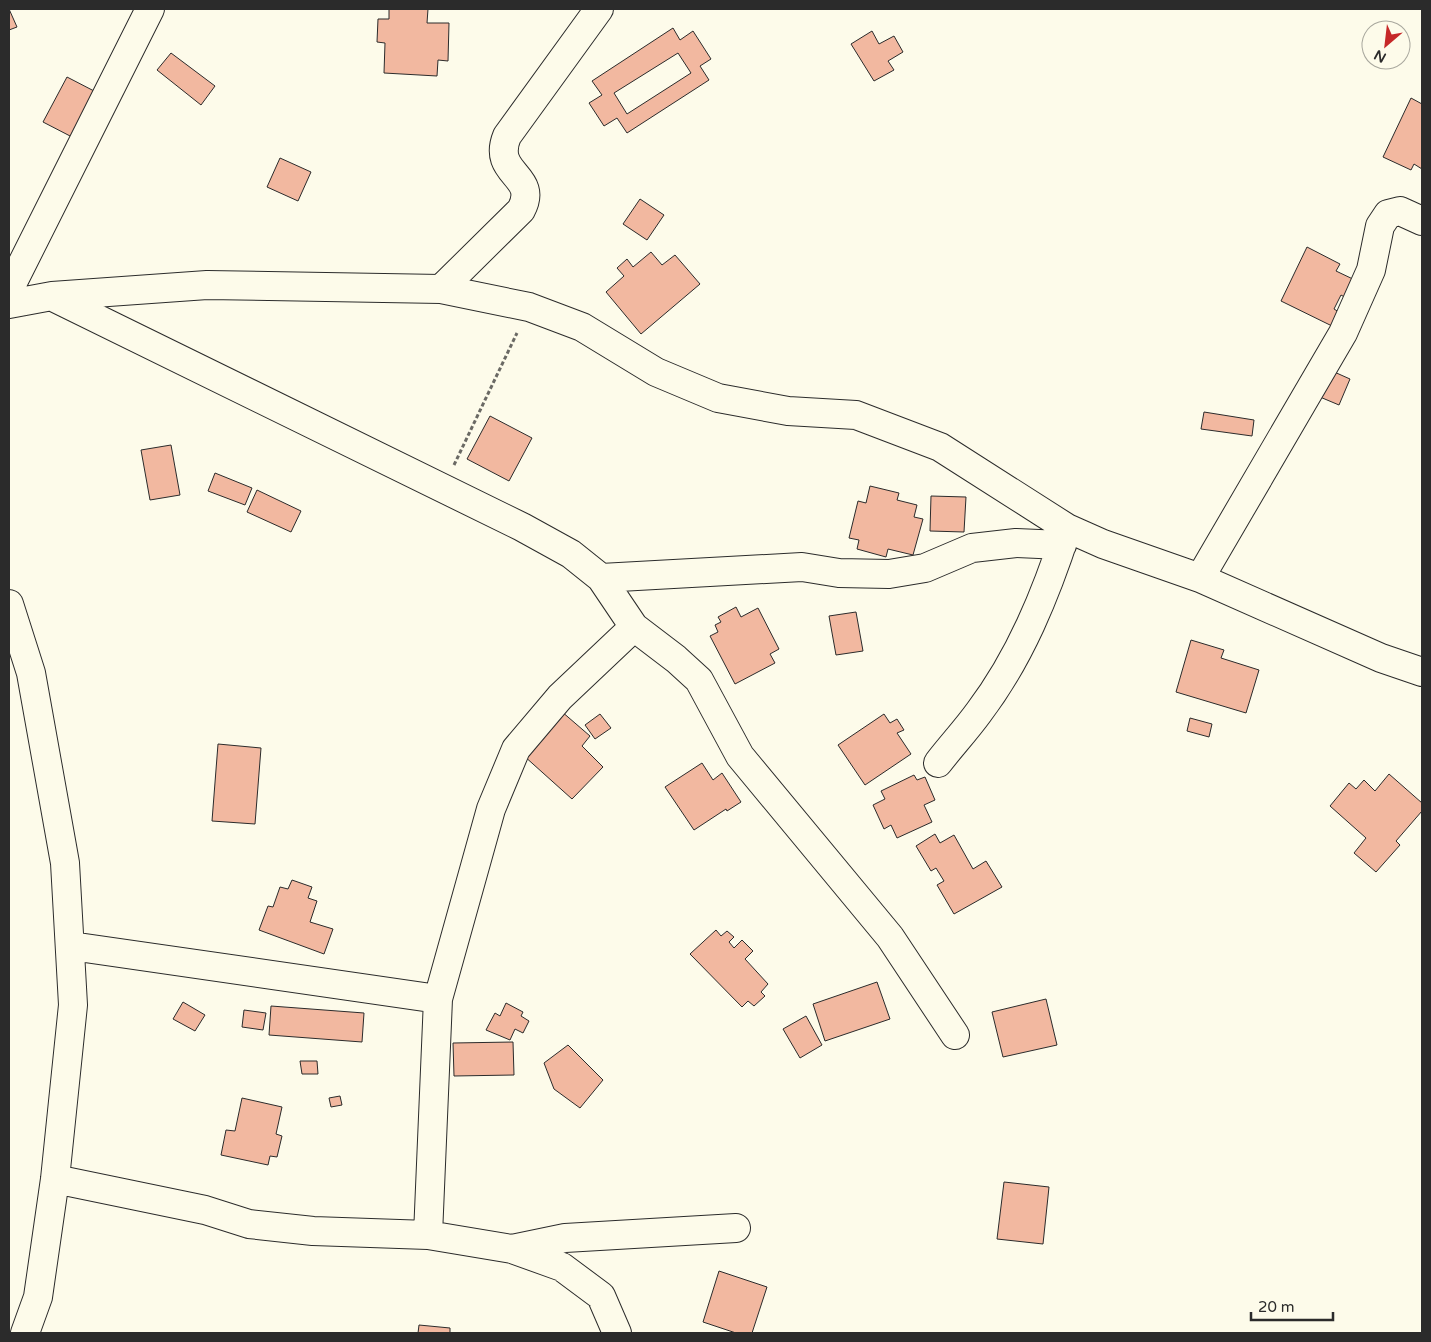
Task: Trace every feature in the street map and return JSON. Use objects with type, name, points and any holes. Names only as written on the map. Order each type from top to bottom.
[{"type":"street","points":[[9,290],[150,9]]},
{"type":"street","points":[[441,289],[521,210],[528,198],[527,190],[503,158],[502,148],[507,136],[599,9]]},
{"type":"street","points":[[1200,578],[1343,333],[1371,270],[1380,226],[1388,214],[1400,210],[1422,221]]},
{"type":"street","points":[[9,304],[52,296],[207,285],[441,289],[529,307],[582,328],[656,372],[718,398],[788,411],[856,415],[940,447],[1064,537]]},
{"type":"street","points":[[52,296],[442,490],[522,527],[571,554],[601,578],[634,627],[676,659],[699,680],[740,756],[890,937],[955,1035]]},
{"type":"street","points":[[938,763],[980,711],[1021,644],[1047,588],[1064,537]]},
{"type":"street","points":[[601,578],[802,568],[839,573],[889,574],[924,568],[972,548],[1064,537],[1103,544],[1200,578],[1381,658],[1422,672]]},
{"type":"street","points":[[9,604],[33,682],[65,863],[74,1005],[55,1179],[38,1297],[25,1333]]},
{"type":"street","points":[[428,1235],[438,999],[491,809],[516,750],[560,697],[634,627]]},
{"type":"street","points":[[71,946],[438,999]]},
{"type":"street","points":[[55,1179],[205,1210],[249,1224],[313,1231],[428,1235],[512,1249],[562,1268],[601,1296],[617,1333]]},
{"type":"street","points":[[512,1249],[565,1238],[736,1228]]},
{"type":"path","points":[[442,490],[529,307]]},
{"type":"building","points":[[9,9],[17,27],[9,30]]},
{"type":"building","points":[[389,9],[428,9],[427,23],[449,23],[448,61],[438,60],[437,76],[384,73],[385,43],[377,42],[378,19],[389,19]]},
{"type":"building","points":[[673,28],[680,40],[693,31],[711,59],[700,66],[709,80],[627,133],[617,118],[604,126],[589,103],[602,95],[592,81]],"holes":[[[678,53],[691,73],[627,114],[614,93]]]},
{"type":"building","points":[[872,31],[879,44],[894,36],[903,52],[888,61],[894,70],[874,81],[851,44]]},
{"type":"building","points":[[171,53],[215,86],[201,105],[157,70]]},
{"type":"building","points":[[67,77],[96,92],[72,137],[43,122]]},
{"type":"building","points":[[1411,98],[1422,104],[1422,169],[1414,164],[1411,170],[1383,157]]},
{"type":"building","points":[[280,158],[311,172],[298,201],[267,187]]},
{"type":"building","points":[[640,199],[664,215],[647,240],[623,224]]},
{"type":"building","points":[[1307,247],[1340,264],[1336,271],[1357,281],[1348,299],[1341,295],[1334,309],[1339,312],[1332,326],[1281,301]]},
{"type":"building","points":[[651,252],[662,265],[675,255],[700,284],[641,334],[606,292],[624,276],[617,268],[627,259],[633,267]]},
{"type":"building","points":[[1332,371],[1350,379],[1339,405],[1320,397]]},
{"type":"building","points":[[1204,412],[1254,420],[1252,436],[1201,429]]},
{"type":"building","points":[[490,416],[532,438],[509,481],[467,459]]},
{"type":"building","points":[[171,445],[180,495],[150,500],[141,450]]},
{"type":"building","points":[[215,473],[252,488],[245,505],[208,491]]},
{"type":"building","points":[[870,486],[899,493],[897,500],[917,505],[914,517],[923,519],[913,555],[888,549],[886,557],[857,549],[859,540],[849,538],[858,501],[866,503]]},
{"type":"building","points":[[257,490],[301,511],[291,532],[247,512]]},
{"type":"building","points":[[931,496],[966,497],[964,532],[930,531]]},
{"type":"building","points":[[736,607],[741,617],[758,608],[779,649],[770,654],[775,663],[735,684],[710,636],[718,632],[715,625],[721,622],[718,617]]},
{"type":"building","points":[[856,612],[863,651],[836,655],[829,616]]},
{"type":"building","points":[[1191,640],[1224,650],[1221,658],[1259,670],[1246,713],[1176,692]]},
{"type":"building","points":[[561,711],[590,736],[582,746],[603,767],[572,799],[523,755]]},
{"type":"building","points":[[600,714],[611,728],[595,739],[585,725]]},
{"type":"building","points":[[884,714],[890,723],[897,719],[904,730],[897,733],[911,754],[865,785],[838,745]]},
{"type":"building","points":[[1190,718],[1212,724],[1209,737],[1187,731]]},
{"type":"building","points":[[218,744],[261,748],[255,824],[212,821]]},
{"type":"building","points":[[702,763],[713,780],[722,773],[741,802],[727,811],[726,809],[694,830],[665,787]]},
{"type":"building","points":[[1389,774],[1422,803],[1422,811],[1396,841],[1400,845],[1376,872],[1354,853],[1366,838],[1330,806],[1349,783],[1356,789],[1364,780],[1375,791]]},
{"type":"building","points":[[914,775],[917,780],[925,777],[935,800],[924,805],[932,822],[897,838],[891,825],[884,829],[873,805],[885,799],[881,791]]},
{"type":"building","points":[[935,834],[940,843],[954,835],[973,869],[986,861],[1002,887],[954,914],[937,885],[944,881],[936,868],[931,871],[916,846]]},
{"type":"building","points":[[292,880],[312,887],[308,898],[317,901],[310,922],[333,929],[324,954],[259,930],[268,906],[273,907],[280,887],[288,889]]},
{"type":"building","points":[[716,930],[721,936],[727,931],[734,937],[729,942],[734,948],[742,940],[753,951],[745,959],[768,984],[761,992],[765,996],[754,1006],[748,1001],[742,1007],[690,954]]},
{"type":"building","points":[[877,982],[890,1019],[825,1041],[813,1004]]},
{"type":"building","points":[[1046,999],[1057,1045],[1003,1057],[992,1012]]},
{"type":"building","points":[[183,1002],[205,1015],[195,1031],[173,1019]]},
{"type":"building","points":[[506,1003],[523,1012],[521,1016],[529,1021],[523,1033],[515,1029],[510,1040],[486,1030],[495,1013],[500,1016]]},
{"type":"building","points":[[271,1006],[364,1013],[362,1042],[269,1035]]},
{"type":"building","points":[[244,1010],[266,1013],[263,1030],[242,1027]]},
{"type":"building","points":[[806,1016],[822,1045],[800,1058],[783,1029]]},
{"type":"building","points":[[513,1042],[514,1075],[454,1076],[453,1043]]},
{"type":"building","points":[[568,1045],[603,1080],[580,1108],[554,1089],[544,1063]]},
{"type":"building","points":[[300,1061],[317,1061],[318,1074],[302,1074]]},
{"type":"building","points":[[340,1096],[342,1105],[331,1107],[329,1098]]},
{"type":"building","points":[[242,1098],[282,1107],[276,1134],[282,1136],[277,1157],[270,1156],[268,1165],[221,1155],[226,1130],[235,1131]]},
{"type":"building","points":[[1004,1182],[1049,1187],[1043,1244],[997,1239]]},
{"type":"building","points":[[719,1271],[767,1287],[752,1333],[736,1333],[703,1322]]},
{"type":"building","points":[[419,1325],[450,1328],[450,1333],[418,1333]]}]
